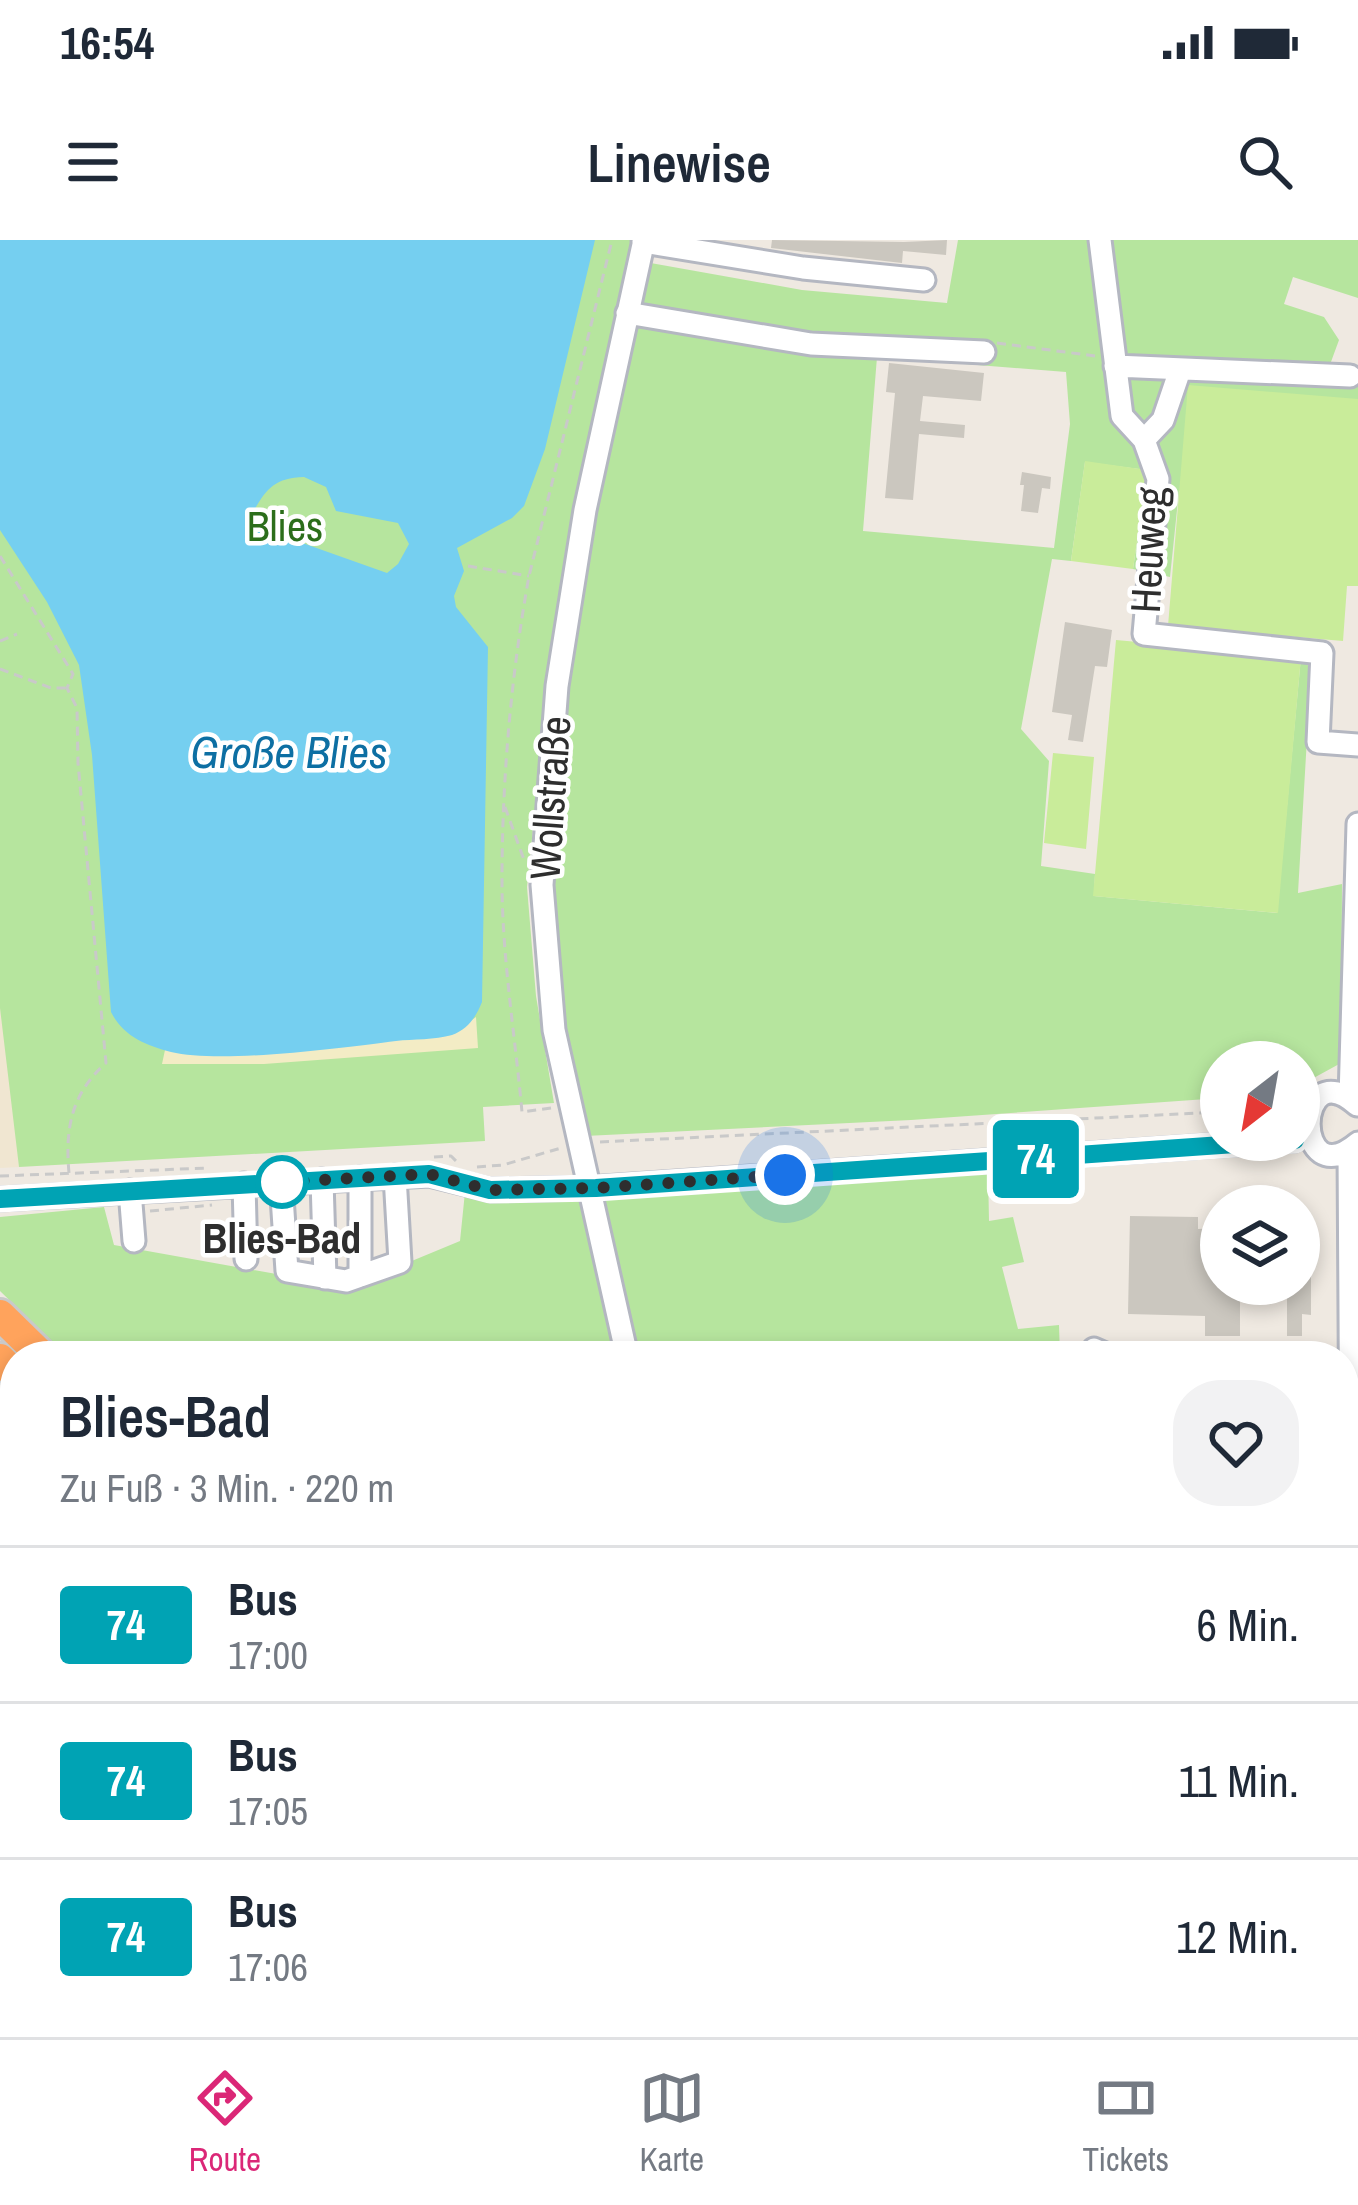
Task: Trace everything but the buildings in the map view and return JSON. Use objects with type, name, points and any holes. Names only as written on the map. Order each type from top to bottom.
[{"type":"highway","points":[[0,1315],[27,1341]]},
{"type":"street","name":"Heuweg","points":[[1100,240],[1122,416],[1144,440],[1158,479],[1144,634],[1322,653],[1318,742],[1358,746]]},
{"type":"street","points":[[643,241],[803,268],[924,280]]},
{"type":"street","name":"Wollstraße","points":[[624,1341],[550,995],[542,885],[557,686],[585,510],[643,241]]},
{"type":"street","points":[[627,313],[812,344],[984,352]]},
{"type":"street","points":[[1115,362],[1180,370],[1350,376]]},
{"type":"street","points":[[1144,440],[1163,420],[1180,370]]},
{"type":"street","points":[[1320,1100],[1333,1094],[1354,1102],[1358,824]]},
{"type":"street","points":[[0,1199],[429,1174],[490,1190],[589,1188],[1200,1145]]},
{"type":"street","points":[[1320,1148],[1328,1152],[1354,1146],[1351,1341]]},
{"type":"street","points":[[281,1182],[286,1271],[346,1281],[400,1262],[395,1176]]},
{"type":"street","points":[[360,1178],[360,1276]]},
{"type":"street","points":[[322,1180],[325,1278]]},
{"type":"street","points":[[244,1184],[246,1258]]},
{"type":"street","points":[[130,1191],[134,1241]]},
{"type":"path","points":[[571,1106],[521,1112],[502,885],[504,804],[519,632],[529,576],[612,240]]},
{"type":"path","points":[[984,352],[997,343],[1115,362]]},
{"type":"path","points":[[0,556],[74,674],[68,688],[78,718],[78,763],[106,1063],[85,1084],[71,1114],[66,1143],[69,1174]]},
{"type":"path","points":[[467,566],[529,576]]},
{"type":"path","points":[[0,641],[17,634]]},
{"type":"path","points":[[0,669],[51,688],[68,688]]},
{"type":"path","points":[[504,804],[530,885],[542,885]]},
{"type":"path","points":[[579,1143],[1200,1113]]},
{"type":"shaded area","points":[[0,963],[19,1167],[0,1168]]},
{"type":"green space","name":"Große Blies","points":[[0,240],[635,240],[575,503],[548,684],[527,887],[536,996],[554,1103],[483,1107],[485,1141],[19,1167],[0,1008]]},
{"type":"green space","points":[[958,240],[1358,240],[1358,298],[1293,277],[1284,304],[1324,317],[1339,340],[1328,370],[1358,372],[1358,406],[1179,491],[1170,577],[1133,569],[1147,470],[1085,462],[1071,561],[1052,559],[1021,729],[1049,761],[1041,866],[1095,874],[1094,896],[1277,913],[1301,657],[1311,669],[1298,893],[1342,884],[1341,1063],[1320,1074],[1320,1041],[1200,1041],[1200,1099],[585,1136],[563,1033],[548,887],[565,683],[591,511],[645,262],[802,290],[947,303]],"holes":[[[877,357],[1066,372],[1070,424],[1054,548],[863,531]]]},
{"type":"green space","points":[[1188,385],[1358,399],[1358,586],[1347,586],[1343,641],[1168,626]]},
{"type":"green space","points":[[1085,461],[1147,470],[1133,569],[1071,561]]},
{"type":"green space","points":[[1116,640],[1301,657],[1278,913],[1093,896]]},
{"type":"green space","points":[[1053,753],[1094,757],[1086,849],[1044,843]]},
{"type":"green space","points":[[988,1171],[989,1221],[1013,1217],[1024,1262],[1002,1267],[1018,1329],[1059,1325],[1060,1341],[52,1341],[0,1291],[0,1217],[104,1207],[114,1245],[349,1287],[460,1241],[465,1192],[601,1197]]},
{"type":"sand","points":[[476,1017],[478,1048],[264,1064],[162,1064],[165,1050],[225,1055],[451,1035]]},
{"type":"water","name":"Große Blies","points":[[0,240],[595,240],[545,449],[524,506],[512,518],[457,548],[464,571],[454,596],[456,607],[488,647],[482,1002],[467,1026],[438,1038],[219,1056],[161,1049],[122,1027],[111,1012],[92,755],[79,665],[47,602],[0,530]],"holes":[[[304,477],[326,487],[336,511],[398,523],[409,544],[387,573],[263,529],[252,514],[267,492],[285,480]]]},
{"type":"bus line","name":"74","points":[[0,1199],[429,1174],[490,1190],[596,1188],[1200,1149]]},
{"type":"place","name":"Blies-Bad","points":[[282,1182]]},
{"type":"route","points":[[282,1182],[429,1174],[490,1190],[785,1175]]},
{"type":"park label","name":"Blies","points":[[285,526]]}]
